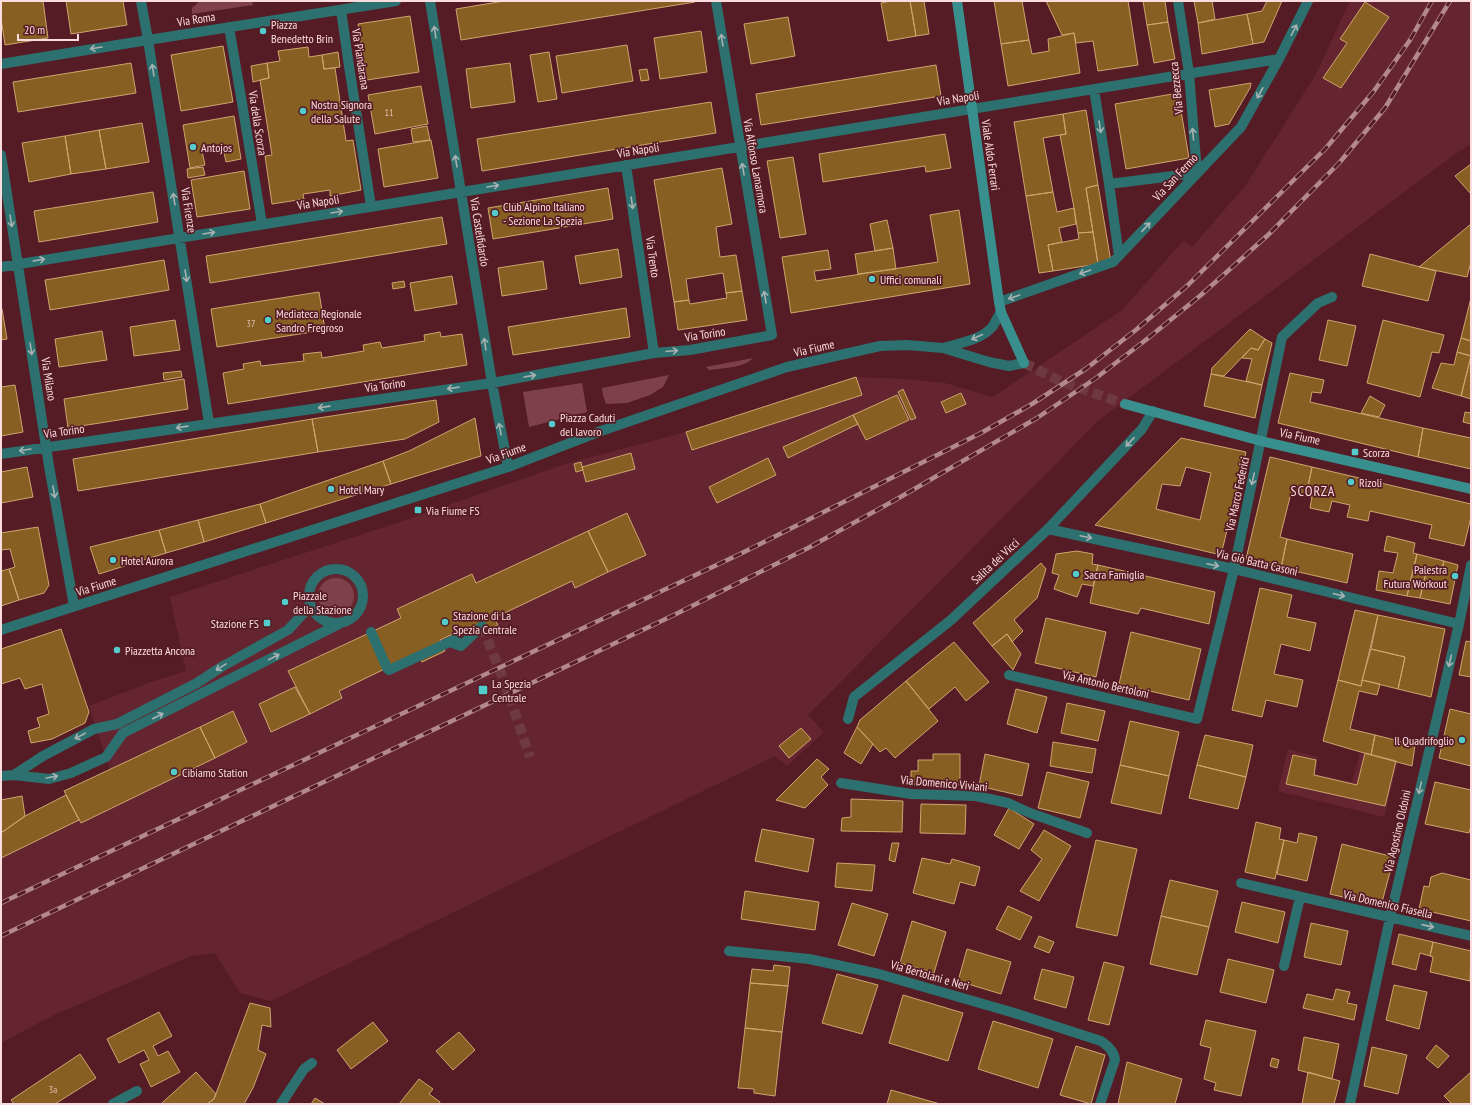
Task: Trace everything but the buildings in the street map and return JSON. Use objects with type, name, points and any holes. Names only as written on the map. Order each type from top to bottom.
[{"type":"main road","name":"Viale Aldo Ferrari","points":[[956,1],[1000,307],[1024,363]]},
{"type":"main road","name":"Via Fiume","points":[[1125,404],[1261,441],[1471,489]]},
{"type":"street","name":"Via Firenze","points":[[141,1],[209,424]]},
{"type":"street","name":"Via Roma","points":[[1,64],[396,1]]},
{"type":"street","name":"Via Castelfidardo","points":[[430,1],[492,383],[508,467]]},
{"type":"street","name":"Via Alfonso Lamarmora","points":[[716,1],[739,146],[772,335]]},
{"type":"street","name":"Via Bezzecca","points":[[1178,1],[1189,73],[1197,173]]},
{"type":"street","name":"Via San Fermo","points":[[1000,307],[1113,262],[1241,127],[1308,1]]},
{"type":"street","name":"Via Piandarana","points":[[341,10],[371,206]]},
{"type":"street","name":"Via della Scorza","points":[[229,27],[262,224]]},
{"type":"street","name":"Via Napoli","points":[[1,267],[1279,58]]},
{"type":"street","points":[[1094,89],[1119,256]]},
{"type":"street","name":"Via Milano","points":[[1,155],[46,447],[74,606]]},
{"type":"street","name":"Via Trento","points":[[626,165],[654,353]]},
{"type":"street","points":[[1109,184],[1197,173]]},
{"type":"street","name":"Via Marco Federici","points":[[1197,719],[1234,569],[1282,337],[1318,303],[1332,297]]},
{"type":"street","points":[[943,348],[974,339],[985,333],[993,326],[1000,307]]},
{"type":"street","name":"Via Torino","points":[[1,454],[492,383],[654,353],[690,350],[772,335]]},
{"type":"street","name":"Via Fiume","points":[[1,630],[508,467],[601,431],[787,367],[880,346],[907,345],[943,348],[989,362],[1009,366],[1024,363]]},
{"type":"street","name":"Salita dei Vicci","points":[[848,719],[854,697],[951,620],[1048,529],[1142,429],[1152,411]]},
{"type":"street","name":"Via Giò Batta Casoni","points":[[1048,529],[1234,569],[1459,624]]},
{"type":"street","name":"Via Agostino Oldoini","points":[[1350,1104],[1390,918],[1459,624],[1471,565]]},
{"type":"street","points":[[1,776],[14,775],[49,778],[71,773],[106,757],[123,733],[356,616],[364,599],[360,582],[354,575],[346,570],[328,570],[320,574],[314,580],[308,597],[310,606],[315,614],[322,620],[339,624]]},
{"type":"street","points":[[14,775],[43,756],[94,729],[117,724],[197,683],[223,666],[288,630],[310,606]]},
{"type":"street","points":[[371,632],[386,668],[389,670],[453,640],[462,646],[482,626]]},
{"type":"street","name":"Via Antonio Bertoloni","points":[[1009,675],[1197,719]]},
{"type":"street","points":[[108,726],[114,734],[114,746]]},
{"type":"street","name":"Via Domenico Viviani","points":[[841,783],[911,794],[976,796],[1008,803],[1030,813],[1087,833]]},
{"type":"street","name":"Via Domenico Fiasella","points":[[1241,884],[1471,936]]},
{"type":"street","points":[[1284,966],[1300,897]]},
{"type":"street","name":"Via Bertolani e Neri","points":[[729,951],[809,959],[879,974],[1011,1012],[1101,1042],[1114,1054],[1115,1060],[1100,1104]]},
{"type":"street","points":[[281,1104],[304,1069],[312,1063]]},
{"type":"street","points":[[113,1104],[137,1091]]},
{"type":"shaded area","points":[[200,1],[252,1],[253,5],[192,14],[192,8]]},
{"type":"shaded area","points":[[1350,1],[1471,1],[1471,144],[1454,155],[1099,420],[808,715],[824,732],[787,766],[775,756],[271,1001],[240,993],[215,953],[191,956],[52,1016],[1,1043],[1,800],[22,796],[26,816],[66,795],[64,791],[110,769],[89,706],[151,682],[186,671],[170,597],[406,520],[565,464],[686,432],[856,377],[945,383],[993,397],[1122,310],[1184,240],[1192,247],[1246,185],[1316,74]]},
{"type":"shaded area","points":[[753,358],[739,366],[709,370],[706,367]]},
{"type":"shaded area","points":[[669,375],[663,387],[650,395],[627,403],[606,404],[602,388]]},
{"type":"shaded area","points":[[582,383],[587,412],[529,427],[523,392]]},
{"type":"shaded area","points":[[340,578],[349,583],[353,589],[353,603],[349,609],[340,614],[332,614],[323,609],[319,603],[318,592],[323,583],[329,579]]},
{"type":"shaded area","points":[[1288,749],[1318,757],[1315,774],[1352,782],[1360,753],[1398,762],[1384,817],[1278,791]]},
{"type":"tunnel","points":[[1024,363],[1060,381],[1125,404]]},
{"type":"tunnel","points":[[482,626],[504,681],[530,757]]},
{"type":"railway","points":[[1,903],[740,554],[981,433],[1032,404],[1087,368],[1137,329],[1188,285],[1326,148],[1374,91],[1410,40],[1432,1]]},
{"type":"railway","points":[[1,936],[676,614],[808,548],[897,499],[1037,418],[1096,378],[1147,339],[1201,295],[1268,235],[1340,162],[1385,108],[1450,1]]},
{"type":"place","name":"Piazza Benedetto Brin","points":[[263,31]]},
{"type":"place","name":"Nostra Signora della Salute","points":[[303,111]]},
{"type":"place","name":"Antojos","points":[[193,147]]},
{"type":"place","name":"Club Alpino Italiano - Sezione La Spezia","points":[[495,213]]},
{"type":"place","name":"Uffici comunali","points":[[872,279]]},
{"type":"place","name":"Mediateca Regionale Sandro Fregroso","points":[[268,320]]},
{"type":"place","name":"Piazza Caduti del lavoro","points":[[552,424]]},
{"type":"place","name":"Scorza","points":[[1355,452]]},
{"type":"place","name":"Rizoli","points":[[1351,482]]},
{"type":"place","name":"Hotel Mary","points":[[331,489]]},
{"type":"place","name":"Via Fiume FS","points":[[418,510]]},
{"type":"place","name":"Hotel Aurora","points":[[113,560]]},
{"type":"place","name":"Sacra Famiglia","points":[[1076,574]]},
{"type":"place","name":"Palestra Futura Workout","points":[[1455,576]]},
{"type":"place","name":"Piazzale della Stazione","points":[[285,602]]},
{"type":"place","name":"Stazione di La Spezia Centrale","points":[[445,622]]},
{"type":"place","name":"Stazione FS","points":[[267,623]]},
{"type":"place","name":"Piazzetta Ancona","points":[[117,650]]},
{"type":"place","name":"La Spezia Centrale","points":[[483,690]]},
{"type":"place","name":"Il Quadrifoglio","points":[[1462,740]]},
{"type":"place","name":"Cibiamo Station","points":[[174,772]]},
{"type":"district","name":"SCORZA","points":[[1313,491]]}]
